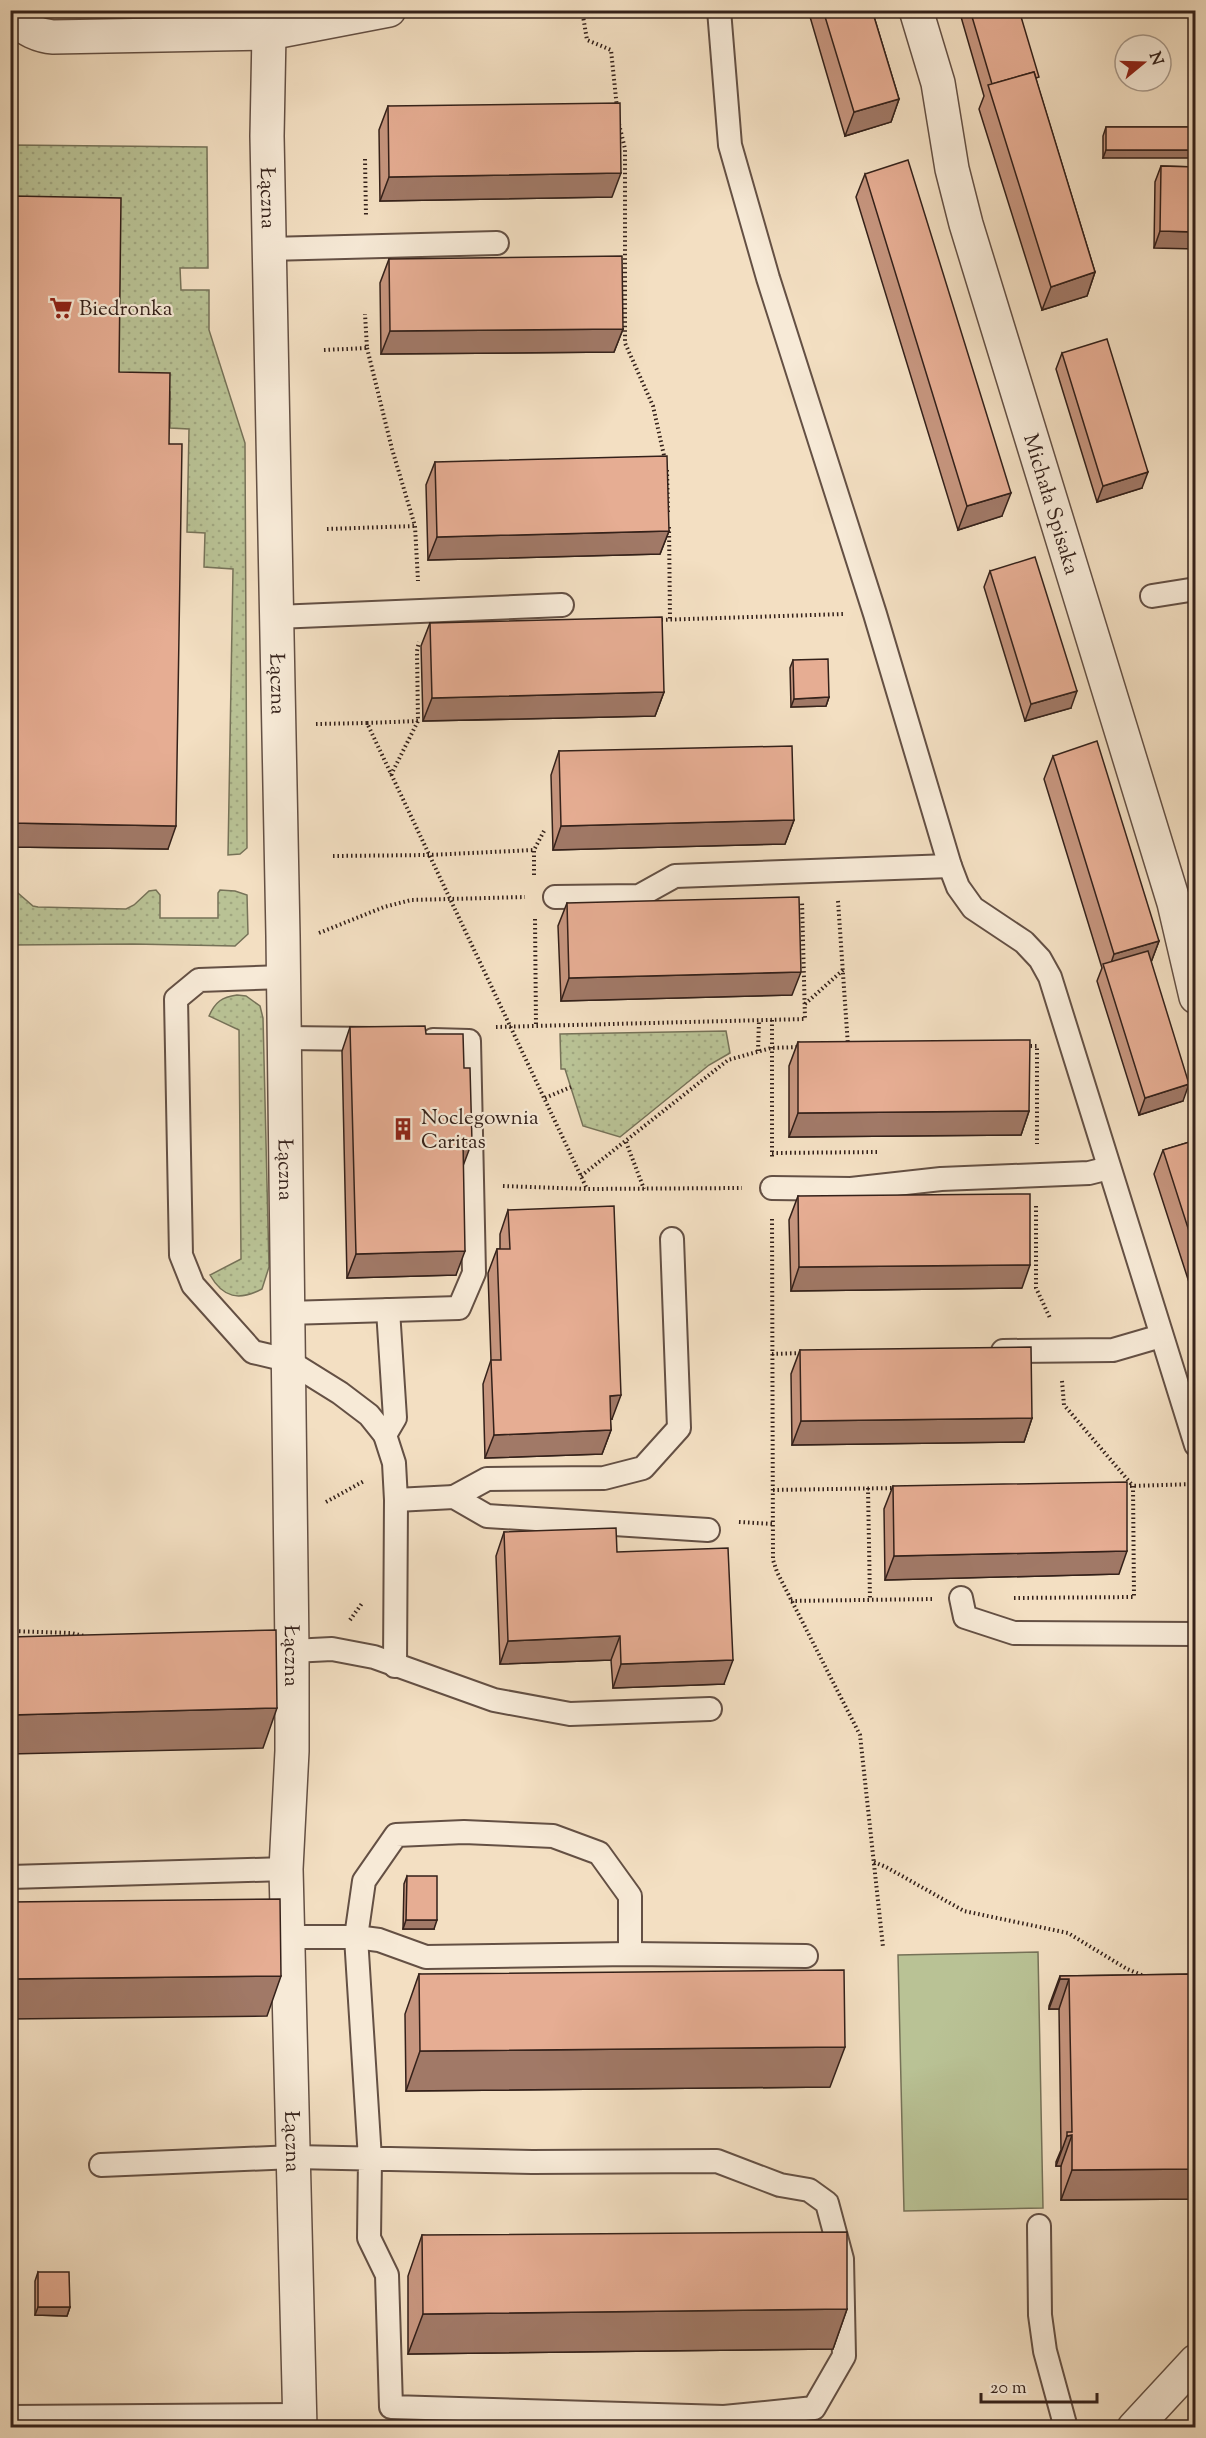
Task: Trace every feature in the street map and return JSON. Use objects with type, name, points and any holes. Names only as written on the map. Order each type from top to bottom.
[{"type":"street","points":[[10,18],[27,30],[53,37],[269,33],[389,10]]},
{"type":"street","name":"Michała Spisaka","points":[[916,10],[938,83],[952,169],[963,214],[1169,887],[1196,997]]},
{"type":"street","name":"Łączna","points":[[269,33],[267,136],[284,977],[292,1651],[292,1751],[286,1869],[300,2421]]},
{"type":"street","points":[[1134,2427],[1196,2361]]},
{"type":"lane","points":[[718,10],[730,145],[768,278],[875,614],[950,866],[958,886],[973,908],[1024,942],[1040,959],[1050,977],[1196,1444]]},
{"type":"lane","points":[[269,249],[497,243]]},
{"type":"lane","points":[[1152,596],[1196,589]]},
{"type":"lane","points":[[276,617],[562,605]]},
{"type":"lane","points":[[545,897],[639,896],[675,876],[950,866]]},
{"type":"lane","points":[[284,977],[199,980],[176,999],[181,1255],[193,1285],[253,1353],[287,1360],[340,1393],[369,1415],[386,1435],[394,1473],[396,1500],[395,1666]]},
{"type":"lane","points":[[284,1038],[469,1041],[474,1273],[459,1308],[287,1312]]},
{"type":"lane","points":[[772,1188],[851,1189],[941,1179],[1089,1173],[1109,1168]]},
{"type":"lane","points":[[396,1500],[454,1497],[487,1479],[603,1478],[643,1468],[679,1428],[672,1239]]},
{"type":"lane","points":[[386,1435],[395,1418],[388,1310]]},
{"type":"lane","points":[[977,1351],[1113,1350],[1161,1336]]},
{"type":"lane","points":[[454,1497],[488,1516],[708,1530]]},
{"type":"lane","points":[[961,1598],[966,1617],[1014,1633],[1196,1634]]},
{"type":"lane","points":[[292,1651],[332,1649],[374,1657],[494,1700],[570,1714],[710,1709]]},
{"type":"lane","points":[[101,2164],[294,2157],[370,2159],[532,2162],[717,2161],[780,2185],[809,2190],[827,2203],[842,2259],[844,2355],[814,2408],[723,2416],[391,2407],[387,2275],[369,2238],[370,2159],[356,1937],[364,1881],[396,1835],[464,1832],[553,1836],[599,1853],[630,1896],[630,1954]]},
{"type":"lane","points":[[10,1877],[286,1869]]},
{"type":"lane","points":[[288,1937],[356,1937],[379,1940],[426,1957],[630,1954],[806,1956]]},
{"type":"lane","points":[[1039,2226],[1040,2315],[1045,2351],[1066,2427]]},
{"type":"lane","points":[[10,2416],[300,2421]]},
{"type":"path","points":[[582,10],[587,40],[611,50],[617,112]]},
{"type":"path","points":[[618,122],[625,149],[625,343],[652,406],[668,475],[670,619]]},
{"type":"path","points":[[365,159],[367,247]]},
{"type":"path","points":[[365,314],[367,348],[392,449],[415,526],[419,612],[418,722],[392,775]]},
{"type":"path","points":[[324,350],[367,348]]},
{"type":"path","points":[[327,529],[415,526]]},
{"type":"path","points":[[646,620],[875,614]]},
{"type":"path","points":[[279,724],[418,722]]},
{"type":"path","points":[[367,723],[587,1189]]},
{"type":"path","points":[[536,1026],[545,897],[534,850],[545,829]]},
{"type":"path","points":[[333,856],[429,855],[534,850]]},
{"type":"path","points":[[836,870],[848,1046]]},
{"type":"path","points":[[469,1041],[478,1027],[805,1019],[801,871]]},
{"type":"path","points":[[283,936],[312,936],[397,902],[422,898],[545,897]]},
{"type":"path","points":[[804,1004],[843,970]]},
{"type":"path","points":[[772,1020],[773,1560],[860,1735],[883,1947]]},
{"type":"path","points":[[758,1051],[759,1021]]},
{"type":"path","points":[[581,1176],[722,1064],[737,1057],[771,1048]]},
{"type":"path","points":[[545,1098],[571,1087]]},
{"type":"path","points":[[626,1142],[644,1189]]},
{"type":"path","points":[[473,1185],[587,1189],[772,1188]]},
{"type":"path","points":[[772,1354],[806,1353]]},
{"type":"path","points":[[290,1508],[320,1506],[378,1474],[394,1473]]},
{"type":"path","points":[[1121,1486],[1196,1484]]},
{"type":"path","points":[[868,1488],[870,1600]]},
{"type":"path","points":[[773,1490],[903,1488]]},
{"type":"path","points":[[332,1649],[358,1607],[386,1579],[394,1577]]},
{"type":"path","points":[[10,1631],[72,1633],[94,1640]]},
{"type":"path","points":[[874,1862],[964,1911],[1068,1933],[1127,1969],[1149,1978]]},
{"type":"green space","points":[[11,145],[207,147],[208,268],[180,268],[181,290],[209,290],[209,330],[245,443],[247,848],[240,854],[228,855],[233,569],[204,567],[205,533],[187,532],[189,429],[170,428],[170,392],[117,390],[119,203],[11,201]]},
{"type":"green space","points":[[11,887],[33,906],[38,907],[126,909],[149,891],[156,890],[160,895],[160,918],[218,918],[218,893],[220,890],[235,891],[247,895],[248,934],[235,946],[11,945]]},
{"type":"green space","points":[[237,995],[246,996],[260,1006],[263,1018],[269,1267],[262,1289],[239,1296],[220,1289],[210,1275],[241,1259],[239,1030],[209,1016],[220,1001]]},
{"type":"green space","points":[[726,1031],[730,1053],[709,1065],[620,1137],[583,1126],[565,1069],[561,1069],[560,1034]]},
{"type":"green space","points":[[1038,1952],[1043,2208],[904,2211],[898,1955]]},
{"type":"building","points":[[823,10],[872,10],[899,99],[854,112]]},
{"type":"building","points":[[970,10],[1019,10],[1039,77],[1036,78],[1034,72],[992,84]]},
{"type":"building","points":[[1034,72],[1095,272],[1051,287],[988,85]]},
{"type":"building","points":[[620,103],[621,173],[389,177],[388,106]]},
{"type":"building","points":[[1106,127],[1196,127],[1196,150],[1106,150]]},
{"type":"building","points":[[908,160],[1011,493],[967,506],[865,174]]},
{"type":"building","points":[[1161,166],[1196,167],[1196,232],[1160,231]]},
{"type":"building","points":[[13,196],[121,198],[119,372],[170,373],[169,444],[182,444],[176,826],[10,823],[10,226],[12,226]]},
{"type":"building","points":[[622,256],[623,329],[390,331],[389,259]]},
{"type":"building","points":[[1107,339],[1148,472],[1103,486],[1062,353]]},
{"type":"building","points":[[667,456],[669,531],[437,537],[435,462]]},
{"type":"building","points":[[1035,557],[1077,691],[1031,704],[990,571]]},
{"type":"building","points":[[662,617],[664,692],[432,698],[430,623]]},
{"type":"building","points":[[828,659],[829,697],[794,699],[793,660]]},
{"type":"building","points":[[1097,741],[1159,941],[1114,954],[1053,756]]},
{"type":"building","points":[[792,746],[794,820],[561,826],[559,751]]},
{"type":"building","points":[[799,897],[801,972],[569,978],[567,903]]},
{"type":"building","points":[[1148,951],[1189,1084],[1145,1098],[1103,964]]},
{"type":"building","points":[[425,1026],[426,1034],[463,1034],[464,1068],[470,1068],[472,1142],[463,1142],[465,1251],[356,1254],[350,1027]]},
{"type":"building","points":[[1030,1040],[1029,1111],[798,1113],[798,1042]]},
{"type":"building","points":[[1196,1140],[1196,1253],[1163,1150]]},
{"type":"building","points":[[1030,1194],[1030,1265],[799,1267],[798,1196]]},
{"type":"building","points":[[614,1206],[621,1395],[610,1396],[611,1430],[494,1435],[491,1360],[501,1360],[497,1249],[510,1249],[508,1210]]},
{"type":"building","points":[[1031,1347],[1032,1418],[801,1421],[800,1350]]},
{"type":"building","points":[[1127,1482],[1127,1551],[894,1556],[893,1486]]},
{"type":"building","points":[[616,1528],[617,1552],[728,1548],[733,1660],[621,1664],[620,1636],[508,1641],[504,1532]]},
{"type":"building","points":[[276,1630],[277,1708],[10,1715],[10,1637]]},
{"type":"building","points":[[407,1876],[437,1876],[437,1920],[406,1920]]},
{"type":"building","points":[[280,1899],[281,1976],[10,1979],[10,1902]]},
{"type":"building","points":[[844,1970],[845,2047],[420,2051],[419,1974]]},
{"type":"building","points":[[1196,1974],[1196,2169],[1072,2170],[1072,2135],[1067,2136],[1067,2132],[1072,2132],[1069,1979],[1060,1979],[1060,1976]]},
{"type":"building","points":[[847,2232],[847,2309],[423,2314],[422,2235]]},
{"type":"building","points":[[38,2272],[69,2272],[70,2307],[38,2307]]},
{"type":"place","name":"Biedronka","points":[[61,308]]},
{"type":"place","name":"Noclegownia Caritas","points":[[403,1129]]}]
